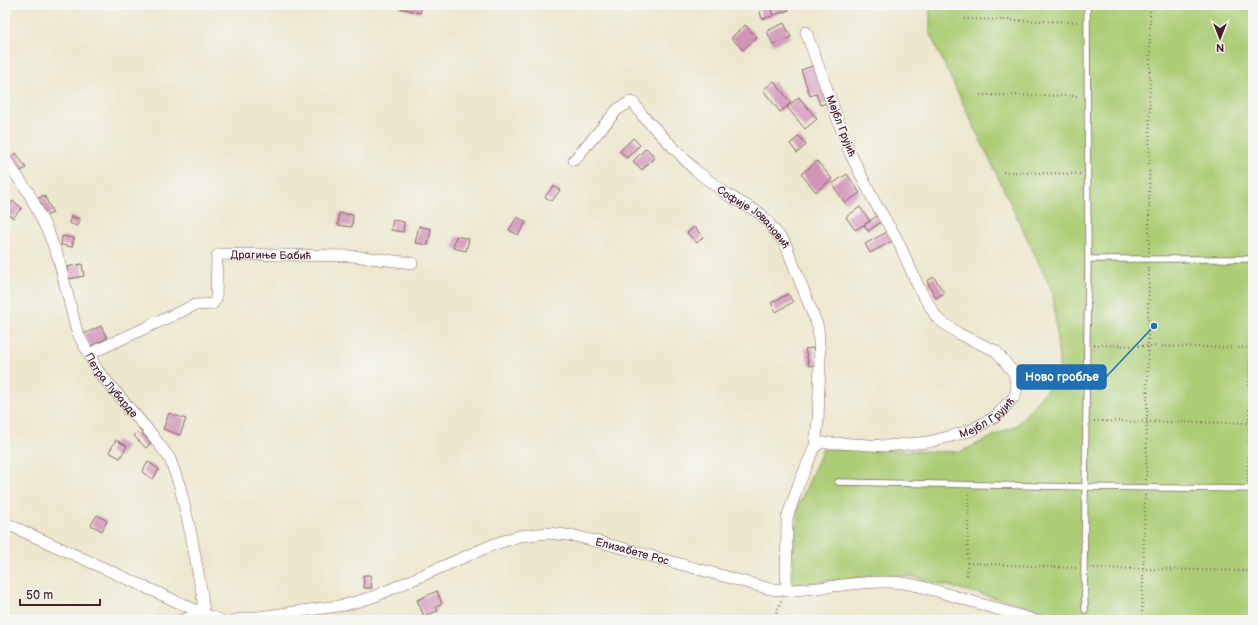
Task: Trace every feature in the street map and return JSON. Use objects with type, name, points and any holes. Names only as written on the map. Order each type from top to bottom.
[{"type":"street","name":"Мејбл Грујић","points":[[806,32],[850,153],[874,201],[897,239],[920,290],[937,318],[959,334],[996,351],[1014,373],[1017,389],[1014,397],[996,416],[970,431],[929,442],[886,446],[837,442],[820,443],[816,446]]},
{"type":"street","name":"Софије Јовановић","points":[[574,160],[618,109],[630,102],[634,104],[642,115],[695,170],[728,195],[761,214],[785,243],[818,327],[820,366],[816,446]]},
{"type":"street","name":"Петра Лубарде","points":[[5,159],[29,193],[51,240],[58,257],[77,332],[98,371],[153,436],[170,459],[180,487],[191,534],[202,594],[204,614]]},
{"type":"street","name":"Драгиње Бабић","points":[[89,354],[195,305],[213,304],[216,299],[218,256],[221,254],[353,256],[412,263]]},
{"type":"street","points":[[786,591],[787,518],[798,486],[816,446]]},
{"type":"street","points":[[5,523],[220,620]]},
{"type":"street","name":"Елизабете Рос","points":[[236,620],[345,605],[373,597],[492,545],[520,536],[548,533],[575,536],[615,546],[770,590],[786,591],[875,582],[903,583],[933,590],[1034,620]]},
{"type":"street","points":[[182,620],[204,614]]},
{"type":"lane","points":[[1085,610],[1084,568],[1088,259],[1087,5]]},
{"type":"lane","points":[[1088,259],[1252,259]]},
{"type":"lane","points":[[838,482],[1251,489]]},
{"type":"path","points":[[1142,620],[1147,421],[1150,5]]},
{"type":"path","points":[[1251,489],[1249,423],[1252,348],[1253,8]]},
{"type":"path","points":[[964,19],[1087,22]]},
{"type":"path","points":[[980,96],[1087,96]]},
{"type":"path","points":[[1003,172],[1088,174]]},
{"type":"path","points":[[1086,345],[1252,348]]},
{"type":"path","points":[[1086,421],[1253,423]]},
{"type":"path","points":[[967,575],[969,484]]},
{"type":"path","points":[[967,563],[1084,568],[1253,571]]},
{"type":"path","points":[[773,620],[786,591]]},
{"type":"green space","points":[[930,5],[1253,5],[1253,620],[1082,620],[909,576],[857,578],[791,585],[798,507],[823,449],[960,452],[1017,425],[1060,374],[1053,293],[930,34]]},
{"type":"building","points":[[401,5],[422,5],[420,13],[400,8]]},
{"type":"building","points":[[758,5],[770,5],[773,16],[762,19]]},
{"type":"building","points":[[771,5],[787,5],[789,10],[774,15]]},
{"type":"building","points":[[784,23],[791,37],[773,45],[767,31]]},
{"type":"building","points":[[745,25],[757,37],[743,50],[731,38]]},
{"type":"building","points":[[815,65],[828,103],[820,105],[816,94],[810,96],[801,70]]},
{"type":"building","points":[[774,81],[791,103],[780,112],[763,90]]},
{"type":"building","points":[[799,97],[817,119],[805,129],[787,107]]},
{"type":"building","points":[[799,136],[806,145],[797,153],[790,144]]},
{"type":"building","points":[[633,138],[640,145],[627,158],[620,151]]},
{"type":"building","points":[[646,148],[655,157],[642,170],[633,161]]},
{"type":"building","points":[[16,153],[26,168],[19,172],[9,158]]},
{"type":"building","points":[[817,161],[832,179],[816,192],[801,174]]},
{"type":"building","points":[[847,174],[860,193],[845,203],[832,184]]},
{"type":"building","points":[[553,186],[560,190],[552,201],[545,197]]},
{"type":"building","points":[[44,195],[53,213],[45,216],[37,199]]},
{"type":"building","points":[[13,201],[22,208],[13,218],[5,211]]},
{"type":"building","points":[[860,207],[870,221],[855,230],[846,217]]},
{"type":"building","points":[[339,213],[353,215],[352,227],[338,225]]},
{"type":"building","points":[[71,216],[80,219],[77,226],[69,223]]},
{"type":"building","points":[[877,216],[881,222],[868,231],[864,225]]},
{"type":"building","points":[[517,217],[526,222],[518,235],[509,230]]},
{"type":"building","points":[[393,220],[404,222],[403,232],[391,230]]},
{"type":"building","points":[[419,226],[431,229],[428,245],[415,243]]},
{"type":"building","points":[[694,227],[703,237],[697,243],[687,233]]},
{"type":"building","points":[[887,232],[892,241],[870,253],[865,244]]},
{"type":"building","points":[[62,236],[74,238],[72,247],[61,245]]},
{"type":"building","points":[[456,236],[469,239],[466,251],[453,248]]},
{"type":"building","points":[[82,264],[84,276],[69,279],[67,267]]},
{"type":"building","points":[[934,277],[944,293],[936,298],[927,281]]},
{"type":"building","points":[[788,294],[793,302],[776,312],[771,303]]},
{"type":"building","points":[[101,326],[107,338],[90,346],[84,334]]},
{"type":"building","points":[[813,348],[817,364],[809,366],[805,349]]},
{"type":"building","points":[[169,413],[186,419],[180,435],[163,429]]},
{"type":"building","points":[[140,430],[151,443],[146,448],[134,436]]},
{"type":"building","points":[[116,440],[127,446],[120,458],[109,452]]},
{"type":"building","points":[[148,462],[159,469],[153,479],[142,472]]},
{"type":"building","points":[[97,515],[107,521],[102,531],[91,525]]},
{"type":"building","points":[[363,575],[370,575],[372,588],[364,588]]},
{"type":"building","points":[[437,591],[442,604],[436,607],[438,611],[424,616],[417,600]]},
{"type":"place","name":"Ново гробље","points":[[1154,326]]}]
